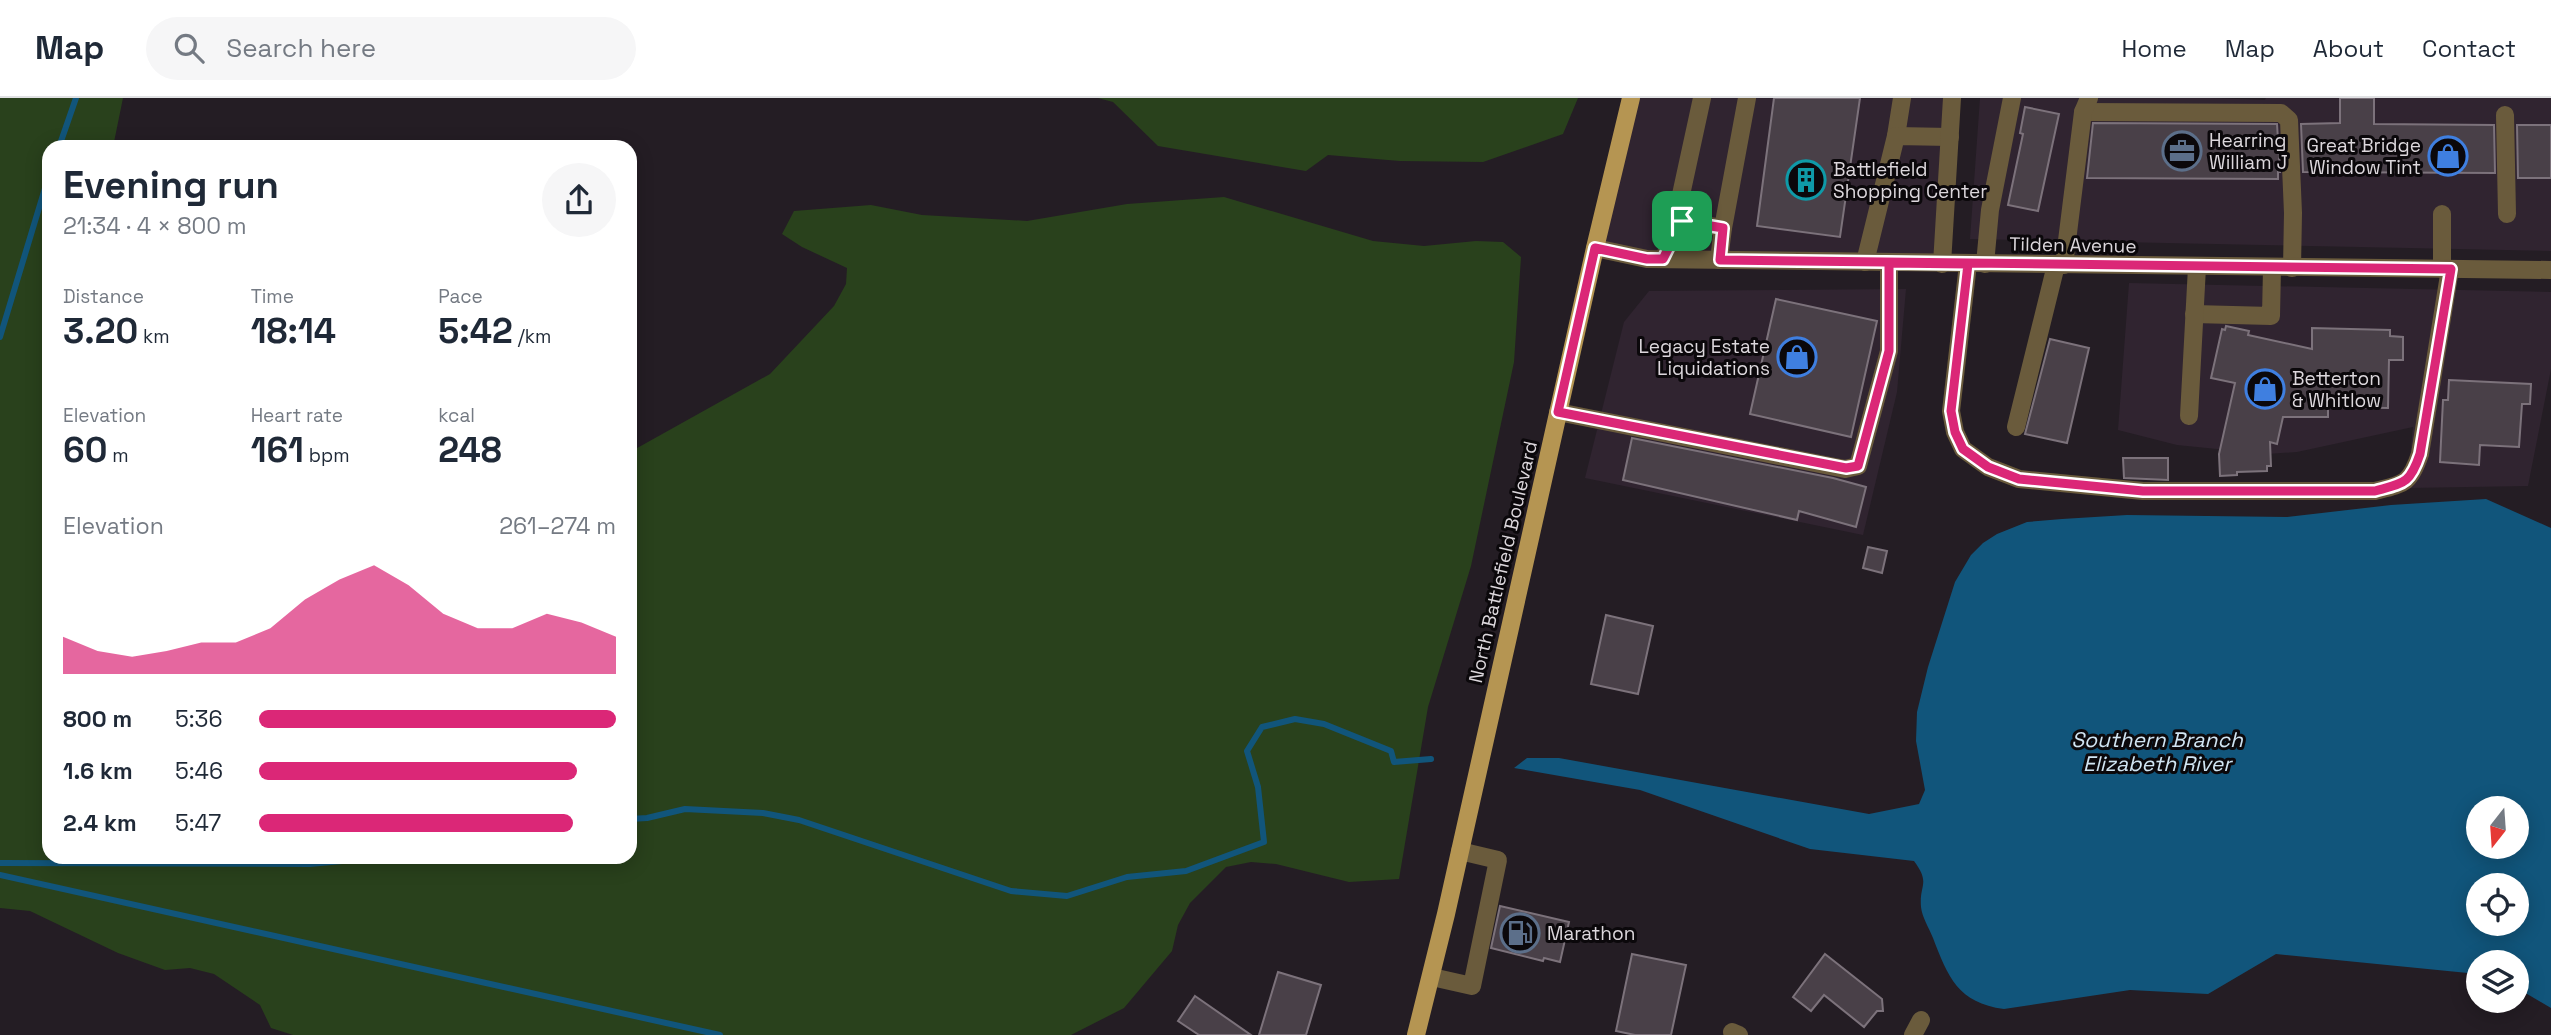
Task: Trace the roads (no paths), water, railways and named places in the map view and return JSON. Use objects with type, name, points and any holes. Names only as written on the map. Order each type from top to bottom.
[{"type":"main road","name":"North Battlefield Boulevard","points":[[1416,1035],[1432,977],[1631,98]]},
{"type":"street","points":[[1663,259],[1682,221],[1679,204],[1702,98]]},
{"type":"street","points":[[1720,260],[1723,228],[1747,98]]},
{"type":"street","points":[[1865,262],[1896,136],[1902,98]]},
{"type":"street","points":[[1942,264],[1952,98]]},
{"type":"street","points":[[2012,98],[1977,264],[1951,411],[1955,432],[1963,449],[1988,467],[2019,479],[2143,491],[2375,491],[2399,485],[2413,475],[2420,454],[2446,269],[2442,214]]},
{"type":"street","points":[[2016,427],[2060,265],[2086,105],[2281,113],[2289,120],[2293,213],[2292,268]]},
{"type":"street","points":[[2505,115],[2507,214]]},
{"type":"street","points":[[1896,136],[1950,137]]},
{"type":"street","points":[[1682,221],[1723,228]]},
{"type":"street","name":"Tilden Avenue","points":[[1595,248],[1647,259],[2551,270]]},
{"type":"street","points":[[1558,412],[1846,468],[1858,466],[1889,351],[1889,263]]},
{"type":"street","points":[[2189,416],[2197,267]]},
{"type":"street","points":[[2194,314],[2271,316],[2272,268]]},
{"type":"street","points":[[1432,977],[1472,986],[1498,860],[1460,851]]},
{"type":"water","name":"Southern Branch Elizabeth River","points":[[2486,499],[2551,528],[2551,1008],[2529,995],[2529,950],[2466,950],[2466,973],[2276,954],[2208,994],[2130,990],[2004,1009],[1988,1006],[1965,994],[1944,965],[1923,915],[1923,880],[1914,861],[1810,849],[1640,790],[1514,768],[1527,758],[1559,758],[1869,814],[1919,804],[1925,790],[1916,741],[1917,712],[1928,667],[1955,582],[1971,555],[1983,543],[2027,522],[2062,519],[2127,515],[2287,517],[2391,505]]},
{"type":"waterway","points":[[61,140],[76,98]]},
{"type":"waterway","points":[[0,337],[42,198]]},
{"type":"waterway","points":[[637,819],[685,809],[763,813],[799,820],[1011,891],[1067,896],[1127,877],[1186,871],[1264,842],[1258,787],[1247,751],[1262,727],[1295,719],[1324,724],[1391,751],[1394,762],[1431,759]]},
{"type":"waterway","points":[[0,863],[42,863]]},
{"type":"waterway","points":[[0,875],[720,1035]]},
{"type":"place","name":"Hearring William J","points":[[2182,151]]},
{"type":"place","name":"Great Bridge Window Tint","points":[[2448,156]]},
{"type":"place","name":"Battlefield Shopping Center","points":[[1806,180]]},
{"type":"place","name":"Legacy Estate Liquidations","points":[[1797,357]]},
{"type":"place","name":"Betterton & Whitlow","points":[[2265,389]]},
{"type":"place","name":"Marathon","points":[[1520,933]]}]
